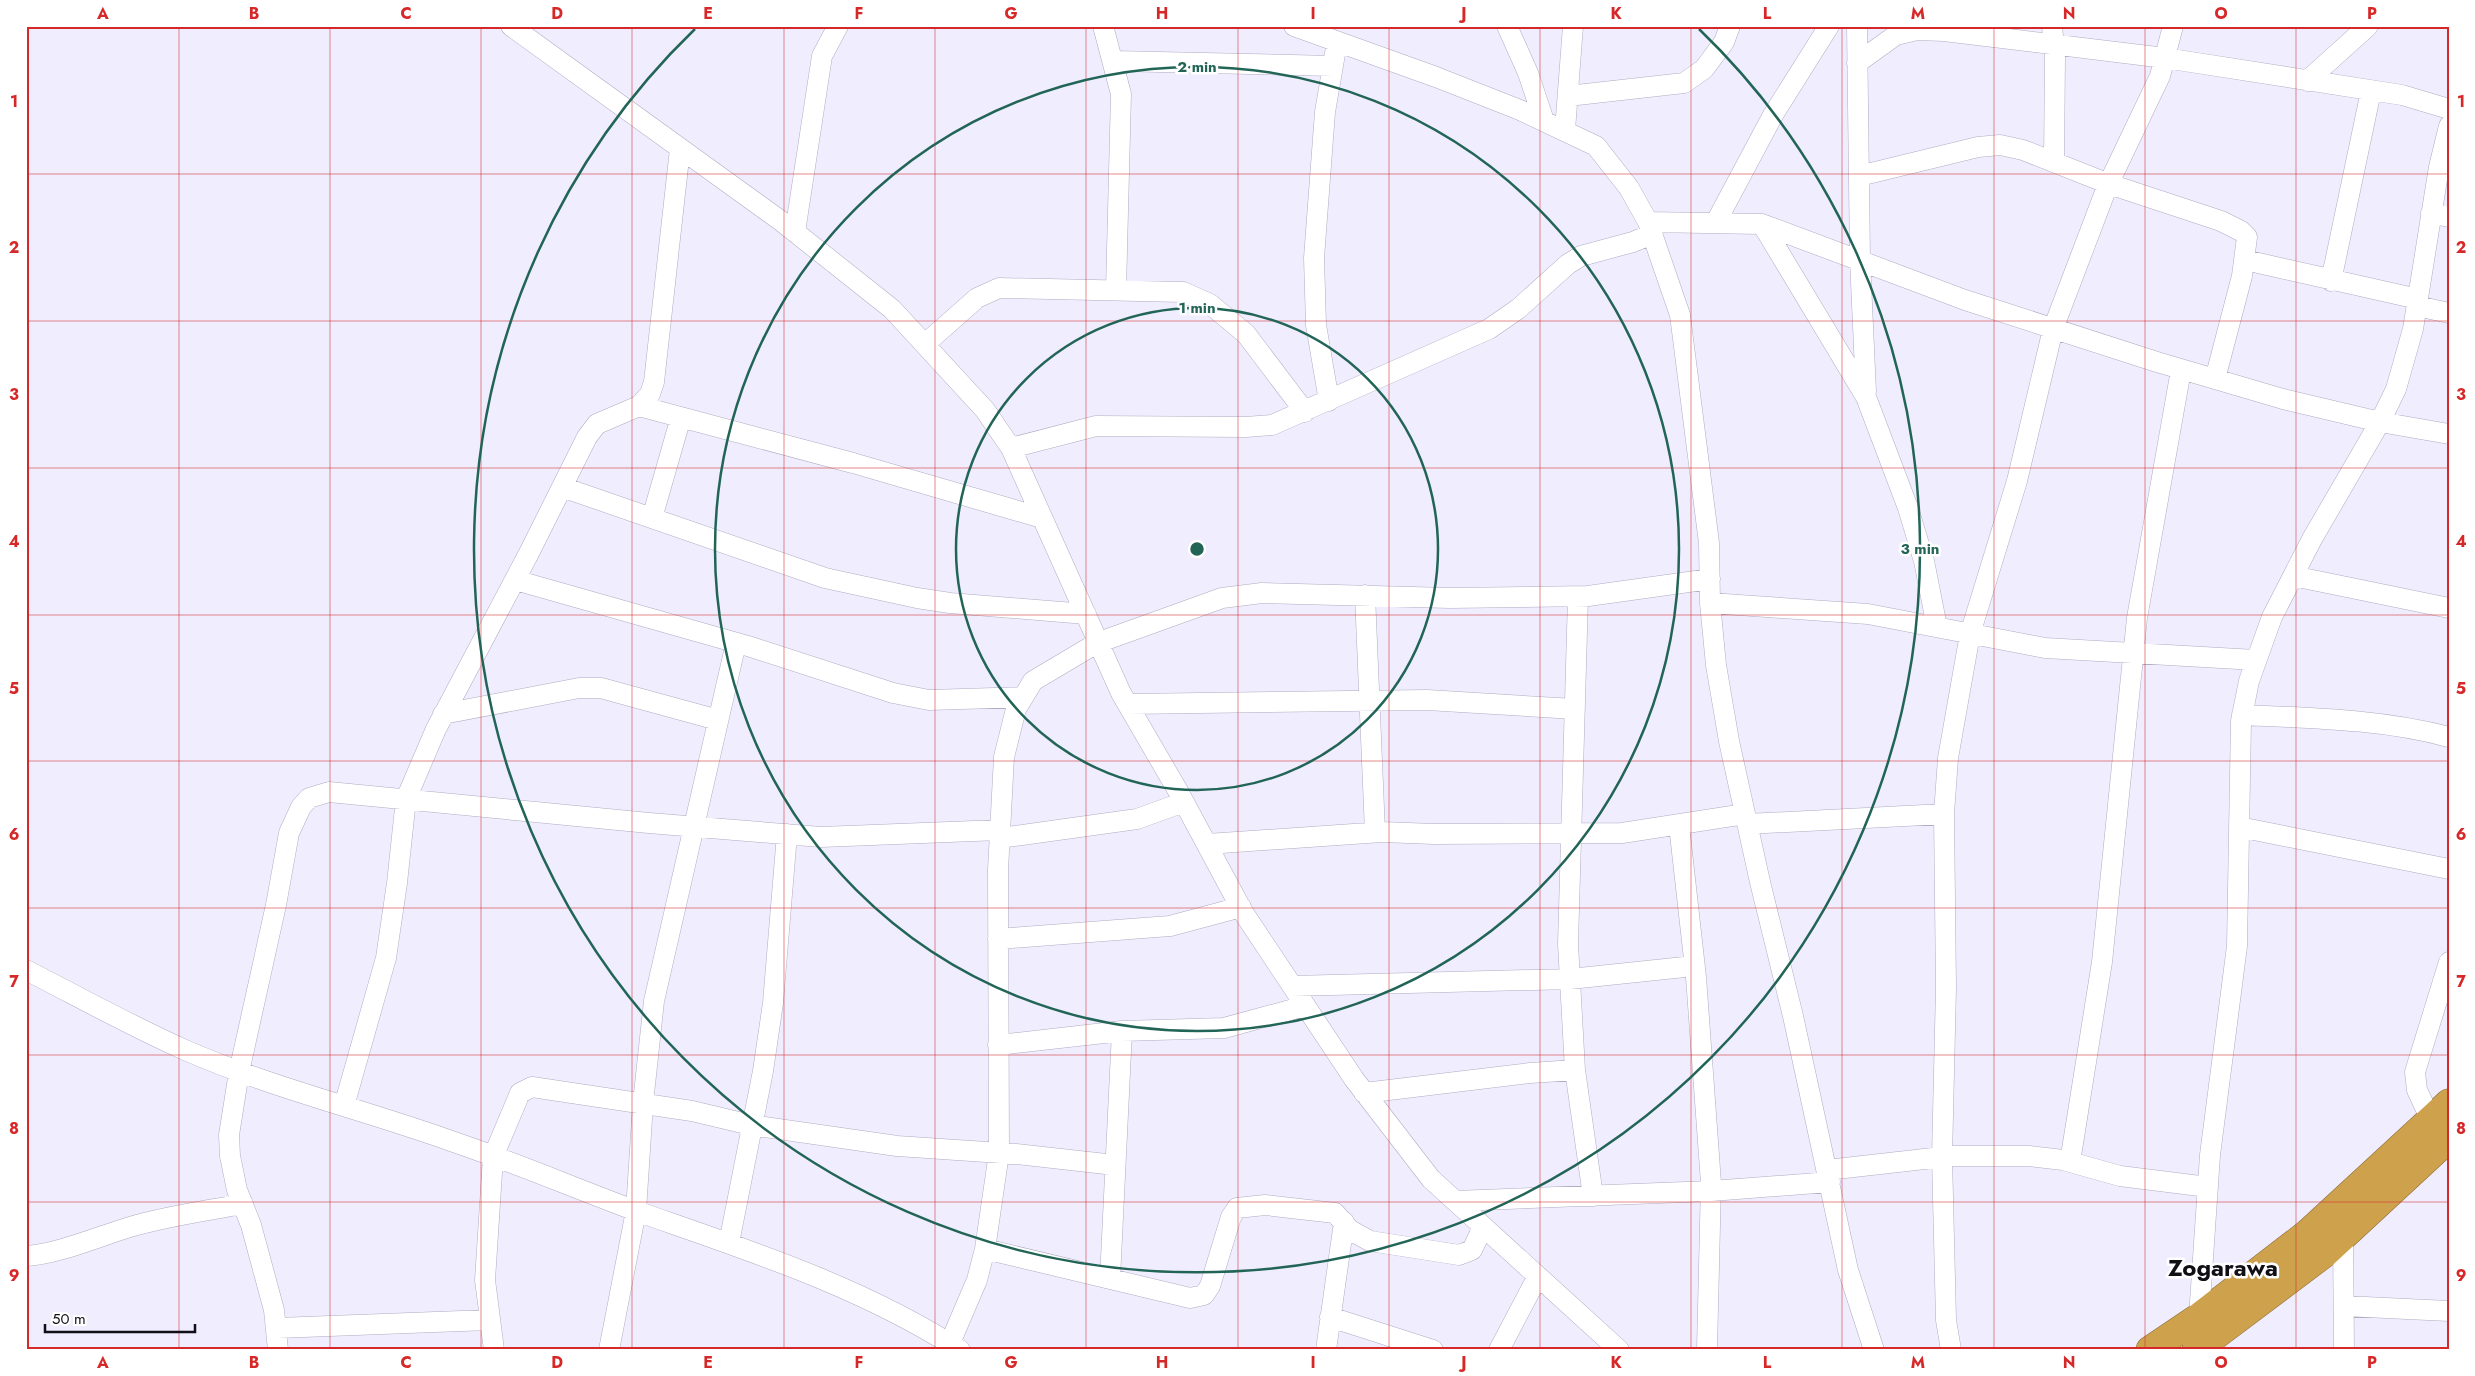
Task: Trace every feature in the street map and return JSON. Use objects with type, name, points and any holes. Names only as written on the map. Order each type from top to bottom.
[{"type":"highway","points":[[2196,1350],[2324,1253],[2343,1236],[2443,1120]]},
{"type":"highway","points":[[2150,1350],[2199,1317],[2308,1233],[2443,1120]]},
{"type":"street","points":[[511,26],[795,232],[892,309],[985,410],[1010,448],[1098,643],[1128,704],[1240,906],[1305,1006],[1364,1093],[1431,1179],[1619,1350]]},
{"type":"street","points":[[795,232],[822,56],[838,26]]},
{"type":"street","points":[[1103,26],[1114,61],[1121,94],[1116,290]]},
{"type":"street","points":[[1294,26],[1436,76],[1565,130],[1596,146],[1629,188],[1650,228],[1680,315],[1709,543],[1710,604],[1716,665],[1746,819],[1829,1176],[1848,1270],[1874,1350]]},
{"type":"street","points":[[1507,26],[1528,73],[1544,121]]},
{"type":"street","points":[[1565,130],[1573,26]]},
{"type":"street","points":[[1568,96],[1684,83],[1704,69],[1724,42],[1730,26]]},
{"type":"street","points":[[1716,222],[1773,115],[1829,26]]},
{"type":"street","points":[[1857,26],[1860,260],[1866,397]]},
{"type":"street","points":[[1951,1350],[1946,1320],[1942,1157],[1946,988],[1944,814],[1948,758],[1970,634],[2017,481],[2054,330],[2109,184],[2160,76],[2173,26]]},
{"type":"street","points":[[2307,81],[2368,26]]},
{"type":"street","points":[[1858,63],[1896,35],[1917,30],[2053,35],[2165,58],[2402,95],[2449,109]]},
{"type":"street","points":[[2053,35],[2054,162]]},
{"type":"street","points":[[1329,401],[1316,325],[1314,258],[1325,112],[1337,42]]},
{"type":"street","points":[[1114,61],[1333,66]]},
{"type":"street","points":[[2331,281],[2371,91]]},
{"type":"street","points":[[2199,1317],[2208,1187],[2237,946],[2242,715],[2249,681],[2272,616],[2312,539],[2380,422],[2396,389],[2413,329],[2417,302],[2440,215],[2438,167],[2449,126]]},
{"type":"street","points":[[1859,176],[1978,147],[2000,145],[2023,150],[2109,184],[2196,212],[2241,231],[2247,237],[2245,260],[2215,379]]},
{"type":"street","points":[[344,1106],[386,958],[398,883],[406,799],[444,714],[515,580],[587,437],[597,424],[639,406],[650,394],[654,382],[680,148]]},
{"type":"street","points":[[1010,448],[1096,426],[1246,427],[1272,425],[1489,329],[1518,309],[1581,256],[1633,242],[1650,228],[1716,222],[1762,224],[1965,300],[2181,370],[2283,399],[2380,422],[2449,434]]},
{"type":"street","points":[[1762,224],[1866,397],[1921,552],[1937,627]]},
{"type":"street","points":[[2245,260],[2417,302],[2449,313]]},
{"type":"street","points":[[925,344],[976,298],[999,288],[1183,292],[1210,304],[1246,334],[1305,412]]},
{"type":"street","points":[[2070,1162],[2103,952],[2139,609],[2181,370]]},
{"type":"street","points":[[639,406],[1042,518]]},
{"type":"street","points":[[652,518],[681,417]]},
{"type":"street","points":[[562,487],[825,578],[917,598],[950,603],[1086,614]]},
{"type":"street","points":[[2293,576],[2449,608]]},
{"type":"street","points":[[27,972],[184,1049],[239,1072],[493,1157],[636,1211],[809,1272],[887,1309],[955,1346],[985,1250],[998,1153],[998,939],[1004,757],[1016,709],[1033,681],[1098,643],[1222,598],[1262,592],[1450,598],[1578,597],[1710,579]]},
{"type":"street","points":[[515,580],[736,643],[902,695],[929,700],[1023,697]]},
{"type":"street","points":[[1366,595],[1375,832]]},
{"type":"street","points":[[1578,597],[1568,944],[1575,1070],[1592,1196]]},
{"type":"street","points":[[1710,604],[1868,614],[2045,648],[2256,660]]},
{"type":"street","points":[[609,1350],[636,1211],[643,1103],[654,1001],[736,643]]},
{"type":"street","points":[[444,714],[579,688],[601,688],[718,720]]},
{"type":"street","points":[[1128,704],[1427,700],[1575,709]]},
{"type":"street","points":[[2242,715],[2322,719],[2424,730],[2449,737]]},
{"type":"street","points":[[278,1350],[277,1328],[267,1282],[237,1190],[230,1156],[229,1135],[239,1072],[276,905],[289,833],[302,807],[309,798],[329,792],[694,827],[821,837],[1000,834],[1137,819],[1184,802]]},
{"type":"street","points":[[1207,844],[1375,832],[1434,834],[1622,833],[1679,825],[1746,819],[1944,814]]},
{"type":"street","points":[[1679,825],[1694,966],[1711,1191],[1707,1350]]},
{"type":"street","points":[[2240,827],[2449,869]]},
{"type":"street","points":[[730,1243],[763,1070],[773,1003],[787,834]]},
{"type":"street","points":[[998,939],[1170,926],[1240,906]]},
{"type":"street","points":[[2443,1120],[2417,1090],[2415,1072],[2449,962]]},
{"type":"street","points":[[1292,986],[1570,979],[1694,966]]},
{"type":"street","points":[[998,1045],[1122,1030],[1224,1028],[1305,1006]]},
{"type":"street","points":[[1110,1280],[1114,1165],[1122,1030]]},
{"type":"street","points":[[1364,1093],[1530,1073],[1575,1070]]},
{"type":"street","points":[[494,1350],[488,1320],[485,1280],[493,1157],[520,1092],[532,1087],[692,1111],[751,1125],[897,1146],[998,1153],[1114,1165]]},
{"type":"street","points":[[1455,1201],[1711,1191],[1829,1176],[1942,1157],[2029,1156],[2070,1162],[2120,1176],[2208,1187]]},
{"type":"street","points":[[26,1256],[43,1255],[132,1226],[173,1216],[243,1204]]},
{"type":"street","points":[[985,1250],[1190,1298],[1204,1295],[1210,1286],[1231,1217],[1237,1208],[1266,1205],[1335,1213],[1350,1230],[1370,1241],[1459,1254],[1472,1250],[1483,1227]]},
{"type":"street","points":[[1326,1350],[1344,1222]]},
{"type":"street","points":[[2343,1236],[2344,1350]]},
{"type":"street","points":[[1499,1350],[1538,1276]]},
{"type":"street","points":[[2344,1306],[2449,1311]]},
{"type":"street","points":[[1330,1317],[1433,1350]]},
{"type":"street","points":[[277,1328],[488,1320]]},
{"type":"district","name":"Zogarawa","points":[[2223,1268]]}]
